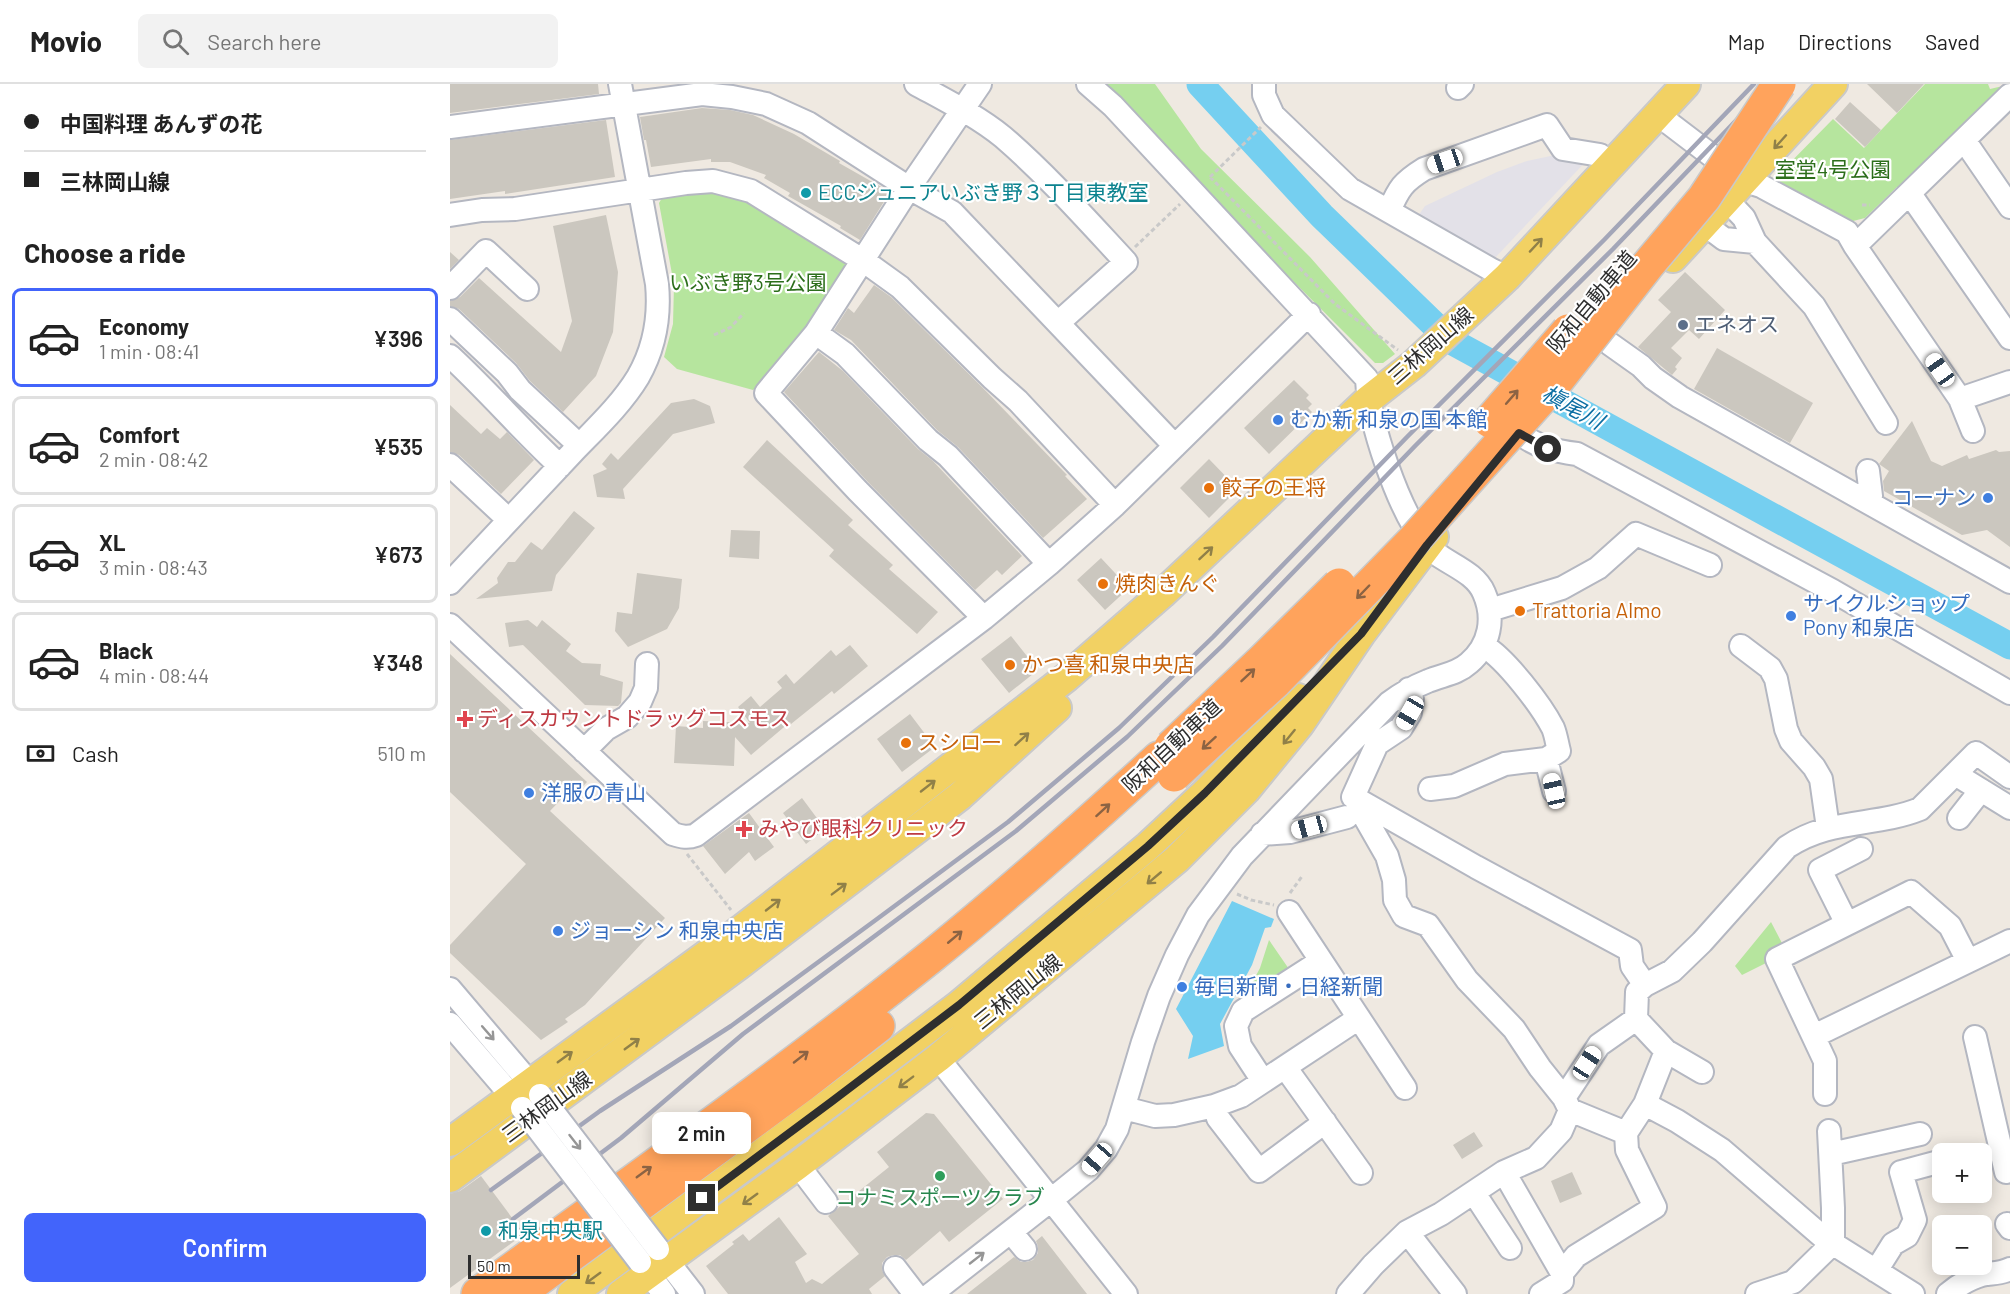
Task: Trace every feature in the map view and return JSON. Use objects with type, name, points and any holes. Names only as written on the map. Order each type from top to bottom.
[{"type":"highway","name":"阪和自動車道","points":[[518,1294],[801,1086],[946,973],[1062,876],[1167,767],[1263,660],[1400,523],[1532,374],[1633,254],[1689,181],[1754,84]]},
{"type":"highway","name":"阪和自動車道","points":[[478,1294],[786,1068],[932,956],[1048,859],[1276,681],[1406,548],[1555,383],[1704,198],[1779,84]]},
{"type":"main road","name":"三林岡山線","points":[[450,1142],[526,1096],[1015,719],[1075,670],[1162,594],[1368,400],[1418,361],[1502,282],[1686,84]]},
{"type":"main road","points":[[1657,114],[1676,109],[1703,84]]},
{"type":"main road","name":"三林岡山線","points":[[621,1294],[798,1165],[938,1058],[1177,859],[1246,790],[1300,724],[1361,634],[1427,545],[1523,428],[1602,345],[1704,224],[1827,89]]},
{"type":"main road","name":"三林岡山線","points":[[450,1178],[739,965],[960,796],[1135,635],[1162,594]]},
{"type":"main road","name":"三林岡山線","points":[[572,1294],[822,1109],[968,997],[1148,846],[1197,801],[1361,634]]},
{"type":"street","points":[[916,84],[1002,136],[1057,187],[1126,262],[1058,322]]},
{"type":"street","points":[[980,84],[909,188],[816,333],[766,393],[858,491],[984,618]]},
{"type":"street","points":[[932,1294],[1018,1240],[1051,1200],[1088,1170],[1106,1149],[1117,1129],[1143,1042],[1177,955],[1198,915],[1262,834],[1389,703],[1409,689],[1451,675],[1469,664],[1485,646],[1490,610],[1484,591],[1476,581],[1427,545],[1399,498],[1368,400],[1367,379],[1113,106],[1088,84]]},
{"type":"street","points":[[1264,84],[1264,95],[1273,115],[1350,189],[1492,270],[1502,282]]},
{"type":"street","points":[[450,128],[622,95],[702,94],[732,96],[766,104],[808,123],[909,188],[951,212],[1175,446]]},
{"type":"street","points":[[450,583],[610,414],[638,377],[649,353],[659,303],[622,95]]},
{"type":"street","points":[[1856,246],[2010,95]]},
{"type":"street","points":[[1657,114],[1736,190],[1744,218],[1755,242],[1814,306],[1886,423]]},
{"type":"street","points":[[1389,211],[1407,179],[1424,169],[1547,125],[1563,148],[1600,155],[1610,165]]},
{"type":"street","points":[[1964,140],[2010,207]]},
{"type":"street","points":[[450,215],[482,210],[515,210],[713,181],[751,191],[864,261],[900,287],[1018,401],[1115,505]]},
{"type":"street","points":[[1736,190],[1761,186],[1847,232],[1960,399],[1973,431]]},
{"type":"street","points":[[1910,194],[2010,338]]},
{"type":"street","points":[[1704,224],[1724,239],[1755,242]]},
{"type":"street","points":[[450,288],[486,251],[526,289]]},
{"type":"street","points":[[450,625],[673,834],[684,837],[696,835],[984,618],[1049,564],[1115,505],[1308,314]]},
{"type":"street","points":[[450,319],[579,446]]},
{"type":"street","points":[[816,333],[845,354],[928,440],[948,456],[1049,564]]},
{"type":"street","points":[[1602,345],[1641,366],[1653,378],[1680,397],[2010,582]]},
{"type":"street","points":[[450,356],[560,466]]},
{"type":"street","points":[[1960,399],[2010,382]]},
{"type":"street","points":[[1523,428],[1548,449],[1577,454],[1833,591],[2010,693]]},
{"type":"street","points":[[450,465],[509,520]]},
{"type":"street","points":[[1868,471],[1871,496],[1868,502]]},
{"type":"street","points":[[1490,610],[1562,588],[1567,577],[1612,566],[1635,534],[1667,557],[1710,565]]},
{"type":"street","points":[[1430,789],[1454,786],[1505,764],[1546,759],[1558,751],[1553,729],[1536,702],[1511,671],[1485,646]]},
{"type":"street","points":[[1741,646],[1770,668],[1776,679],[1786,729],[1791,741],[1814,767],[1821,779],[1828,828]]},
{"type":"street","points":[[584,751],[606,729],[627,717],[640,702],[646,688],[647,664]]},
{"type":"street","points":[[1354,810],[1353,797],[1377,744],[1401,728],[1410,713],[1412,699],[1409,689]]},
{"type":"street","points":[[1702,1072],[1665,1051],[1636,1019],[1637,992],[1645,985],[1672,971],[1702,942],[1787,847],[1797,840],[1828,828],[1908,814],[1920,809],[1976,753],[2010,777]]},
{"type":"street","points":[[1546,759],[1554,791]]},
{"type":"street","points":[[1955,774],[2010,807]]},
{"type":"street","points":[[1959,818],[1981,790]]},
{"type":"street","points":[[1354,810],[1630,950],[1632,966],[1645,985]]},
{"type":"street","points":[[1262,834],[1290,832],[1354,810],[1363,814],[1387,856],[1394,880],[1395,900],[1404,916],[1428,925],[1467,980],[1514,1029],[1567,1104],[1626,1133]]},
{"type":"street","points":[[1847,924],[1820,870],[1853,859]]},
{"type":"street","points":[[1820,1084],[1825,1061],[1778,958],[1911,892],[1950,926],[1968,961]]},
{"type":"street","points":[[1287,903],[1321,961],[1405,1088]]},
{"type":"street","points":[[1814,1036],[2010,941]]},
{"type":"street","points":[[1263,1081],[1240,1046],[1236,1026],[1243,1011],[1321,961]]},
{"type":"street","points":[[450,989],[526,1096],[655,1268],[693,1294]]},
{"type":"street","points":[[1124,1108],[1155,1116],[1174,1115],[1214,1106],[1240,1096],[1359,1018]]},
{"type":"street","points":[[1348,1294],[1373,1265],[1407,1232],[1442,1214],[1504,1172],[1536,1158],[1561,1131],[1567,1104],[1599,1045],[1636,1019]]},
{"type":"street","points":[[450,1024],[526,1096]]},
{"type":"street","points":[[1975,1037],[2001,1107],[2006,1159]]},
{"type":"street","points":[[1562,1273],[1576,1256],[1655,1207],[1627,1150],[1626,1133],[1645,1104],[1665,1051]]},
{"type":"street","points":[[938,1058],[1126,1294]]},
{"type":"street","points":[[1285,1067],[1361,1173]]},
{"type":"street","points":[[1645,1104],[1677,1121],[1722,1150],[1833,1244],[1913,1294]]},
{"type":"street","points":[[1214,1106],[1218,1118],[1260,1171],[1325,1122]]},
{"type":"street","points":[[1757,1294],[1793,1289],[1792,1282],[1833,1244],[1829,1131]]},
{"type":"street","points":[[1831,1154],[1920,1134]]},
{"type":"street","points":[[1876,1271],[1893,1244],[1906,1236],[1915,1220],[1901,1172],[1932,1164]]},
{"type":"street","points":[[798,1165],[826,1202]]},
{"type":"street","points":[[1504,1172],[1562,1273],[1562,1281],[1541,1294]]},
{"type":"street","points":[[1474,1193],[1510,1248]]},
{"type":"street","points":[[1407,1232],[1455,1294]]},
{"type":"street","points":[[895,1268],[915,1294]]},
{"type":"street","points":[[1948,1294],[1956,1287],[1984,1274],[2004,1272],[2010,1269]]},
{"type":"path","points":[[1273,115],[1210,177],[1335,304],[1418,361]]},
{"type":"path","points":[[1126,262],[1129,252],[1182,202]]},
{"type":"path","points":[[714,335],[731,327],[744,313]]},
{"type":"path","points":[[684,837],[687,854],[734,915]]},
{"type":"path","points":[[1219,886],[1251,900],[1276,906],[1287,903],[1303,875]]},
{"type":"shaded area","points":[[1560,154],[1590,157],[1493,260],[1418,216],[1425,206],[1497,172],[1527,161]]},
{"type":"green space","points":[[1096,84],[1155,84],[1201,149],[1310,257],[1395,354],[1383,363],[1375,363]]},
{"type":"green space","name":"室堂4号公園","points":[[1925,84],[1988,84],[1990,89],[2007,85],[1901,190],[1897,187],[1865,218],[1853,221],[1780,182],[1779,174],[1833,119],[1864,148]]},
{"type":"green space","name":"いぶき野3号公園","points":[[734,191],[847,258],[849,267],[807,328],[753,390],[677,369],[664,357],[673,324],[674,285],[659,203],[665,193]]},
{"type":"green space","points":[[1771,922],[1783,945],[1767,954],[1770,961],[1742,975],[1735,966]]},
{"type":"green space","points":[[1269,940],[1291,972],[1240,1006],[1260,968]]},
{"type":"water","points":[[1232,901],[1274,919],[1271,927],[1265,928],[1252,965],[1220,1024],[1224,1046],[1188,1059],[1193,1036],[1176,1009]]},
{"type":"building","points":[[450,84],[598,84],[599,94],[450,113]]},
{"type":"building","points":[[1867,84],[1924,84],[1897,113]]},
{"type":"building","points":[[1850,102],[1881,130],[1865,147],[1835,119]]},
{"type":"building","points":[[702,108],[730,110],[753,115],[794,134],[890,192],[860,240],[840,228],[841,226],[788,196],[790,193],[764,178],[766,175],[730,162],[711,162],[711,159],[651,167],[640,117]]},
{"type":"building","points":[[606,120],[615,177],[505,194],[505,191],[450,199],[450,140]]},
{"type":"building","points":[[606,215],[618,272],[613,332],[596,376],[563,412],[459,309],[450,306],[450,301],[460,297],[479,278],[561,352],[572,321],[553,226]]},
{"type":"building","points":[[450,252],[459,260],[450,269]]},
{"type":"building","points":[[1685,272],[1725,310],[1699,339],[1689,330],[1671,348],[1682,358],[1672,375],[1638,347],[1671,312],[1658,300]]},
{"type":"building","points":[[874,285],[891,297],[982,387],[1067,475],[1065,476],[1087,499],[1043,538],[958,447],[937,430],[851,340],[834,330],[848,308],[854,313]]},
{"type":"building","points":[[1717,348],[1813,403],[1790,443],[1694,389]]},
{"type":"building","points":[[819,352],[843,371],[918,449],[933,461],[1022,556],[1002,575],[997,570],[975,590],[868,482],[784,392]]},
{"type":"building","name":"むか新 和泉の国 本館","points":[[1294,380],[1309,395],[1306,398],[1312,404],[1308,408],[1312,412],[1269,454],[1244,428]]},
{"type":"building","points":[[694,399],[710,406],[715,423],[673,434],[623,489],[625,499],[597,497],[593,475],[607,469],[602,464],[611,453],[618,460],[671,403]]},
{"type":"building","points":[[450,405],[481,434],[487,428],[500,439],[507,432],[534,460],[501,494],[459,455],[450,452]]},
{"type":"building","points":[[1912,421],[1931,461],[1942,466],[1967,455],[1969,459],[1996,450],[2010,451],[2010,547],[1987,530],[1962,535],[1884,491],[1883,481],[1889,471],[1879,464]]},
{"type":"building","points":[[767,440],[853,520],[848,525],[893,565],[889,569],[938,612],[917,634],[829,556],[834,550],[743,467]]},
{"type":"building","name":"餃子の王将","points":[[1209,459],[1238,489],[1209,518],[1180,488]]},
{"type":"building","points":[[574,511],[595,528],[556,575],[552,591],[476,599],[498,583],[497,578],[508,562],[515,562],[531,542],[542,550]]},
{"type":"building","points":[[731,530],[760,531],[759,559],[729,557]]},
{"type":"building","name":"焼肉きんぐ","points":[[1101,558],[1129,588],[1105,610],[1077,580]]},
{"type":"building","points":[[637,573],[682,579],[679,608],[667,629],[628,647],[615,631],[617,612],[632,614]]},
{"type":"building","points":[[528,620],[537,627],[542,620],[571,644],[566,651],[582,663],[601,664],[600,675],[623,682],[621,703],[618,706],[585,705],[523,645],[509,647],[505,623]]},
{"type":"building","name":"かつ喜 和泉中央店","points":[[1011,636],[1038,670],[1009,693],[981,659]]},
{"type":"building","points":[[850,645],[868,666],[834,694],[832,691],[791,724],[790,722],[751,755],[735,737],[734,766],[674,763],[676,726],[703,728],[703,721],[750,723],[738,707],[751,696],[760,707],[782,688],[777,682],[786,674],[794,684],[831,650],[836,656]]},
{"type":"building","name":"ジョーシン 和泉中央店","points":[[450,654],[587,782],[575,795],[570,790],[550,811],[665,918],[585,1005],[565,1019],[568,1022],[541,1040],[450,953],[450,945],[526,864],[450,792]]},
{"type":"building","name":"スシロー","points":[[910,714],[935,747],[902,772],[877,739]]},
{"type":"building","points":[[802,798],[825,829],[806,844],[783,813]]},
{"type":"building","name":"みやび眼科クリニック","points":[[749,813],[774,847],[755,861],[749,852],[725,874],[703,846]]},
{"type":"building","points":[[926,1113],[934,1114],[1003,1199],[949,1242],[940,1231],[906,1260],[900,1255],[887,1257],[882,1263],[885,1276],[869,1289],[872,1294],[728,1294],[706,1266],[743,1234],[749,1241],[779,1217],[807,1254],[795,1262],[806,1283],[812,1279],[822,1284],[859,1254],[828,1216],[889,1167],[877,1152]]},
{"type":"building","points":[[1474,1132],[1483,1146],[1462,1159],[1453,1145]]},
{"type":"building","points":[[1572,1172],[1582,1194],[1560,1203],[1551,1181]]},
{"type":"building","name":"和泉中央駅","points":[[481,1176],[524,1234],[450,1288],[450,1194],[460,1191]]},
{"type":"building","points":[[1042,1236],[1087,1294],[967,1294],[1014,1257],[1021,1262],[1033,1260],[1038,1253],[1036,1241]]},
{"type":"waterway","name":"槇尾川","points":[[1200,84],[1322,216],[1451,341],[2010,646]]},
{"type":"railway","points":[[491,1190],[600,1111],[731,1026],[873,922],[1008,822],[1119,728],[1213,637],[1407,437],[1604,240],[1754,84]]},
{"type":"railway","points":[[513,1219],[621,1138],[743,1034],[1016,831],[1127,737],[1222,646],[1416,445],[1613,249],[1771,84]]},
{"type":"place","name":"ECCジュニアいぶき野３丁目東教室","points":[[806,193]]},
{"type":"place","name":"エネオス","points":[[1683,325]]},
{"type":"place","name":"むか新 和泉の国 本館","points":[[1278,420]]},
{"type":"place","name":"餃子の王将","points":[[1209,488]]},
{"type":"place","name":"コーナン","points":[[1988,498]]},
{"type":"place","name":"焼肉きんぐ","points":[[1103,584]]},
{"type":"place","name":"Trattoria Almo","points":[[1520,611]]},
{"type":"place","name":"サイクルショップ Pony 和泉店","points":[[1791,616]]},
{"type":"place","name":"かつ喜 和泉中央店","points":[[1010,665]]},
{"type":"place","name":"ディスカウントドラッグコスモス","points":[[465,719]]},
{"type":"place","name":"スシロー","points":[[906,743]]},
{"type":"place","name":"洋服の青山","points":[[529,793]]},
{"type":"place","name":"みやび眼科クリニック","points":[[744,829]]},
{"type":"place","name":"ジョーシン 和泉中央店","points":[[558,931]]},
{"type":"place","name":"毎日新聞・日経新聞","points":[[1182,987]]},
{"type":"place","name":"コナミスポーツクラブ","points":[[940,1176]]},
{"type":"place","name":"和泉中央駅","points":[[486,1231]]},
{"type":"route","points":[[702,1198],[959,1005],[1148,846],[1263,736],[1361,634],[1427,545],[1519,433],[1548,449]]}]
